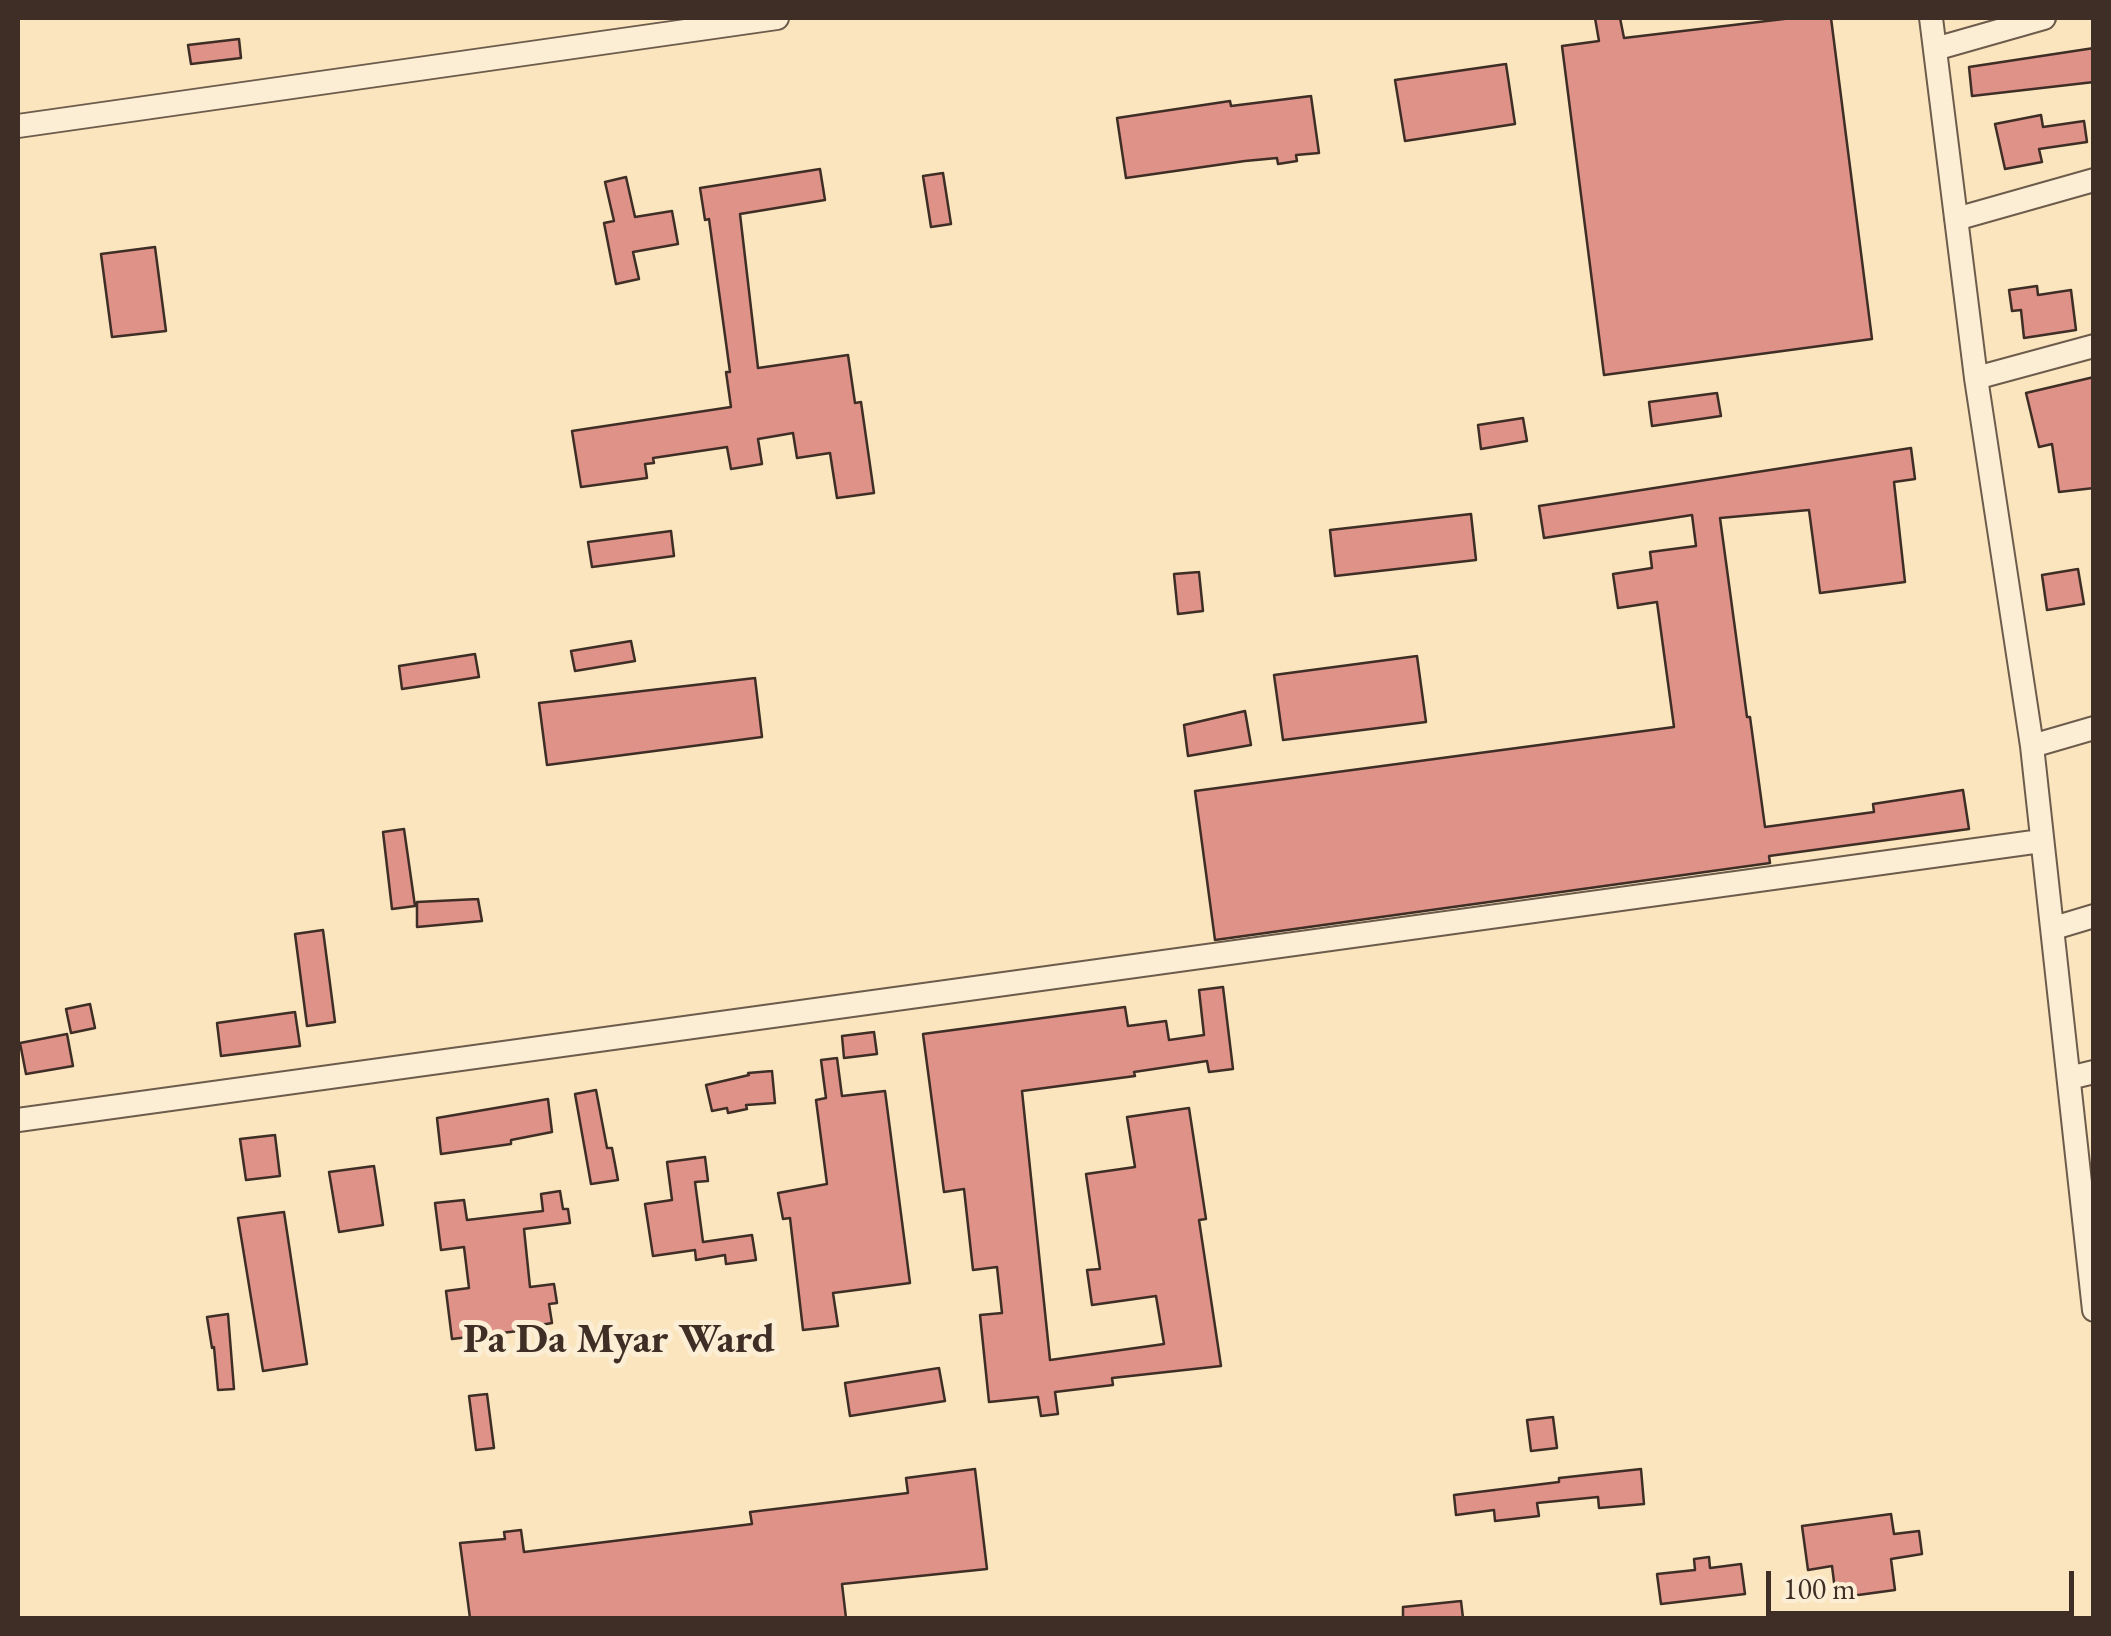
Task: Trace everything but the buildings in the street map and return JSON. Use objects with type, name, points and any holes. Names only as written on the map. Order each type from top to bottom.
[{"type":"street","points":[[18,126],[777,18]]},
{"type":"street","points":[[1931,18],[1976,378],[2032,746],[2094,1310]]},
{"type":"street","points":[[1935,49],[2044,18]]},
{"type":"street","points":[[1956,219],[2094,180]]},
{"type":"street","points":[[1976,378],[2094,346]]},
{"type":"street","points":[[2032,746],[2094,728]]},
{"type":"street","points":[[18,1120],[2041,842]]},
{"type":"street","points":[[2054,928],[2094,916]]},
{"type":"street","points":[[2069,1078],[2094,1072]]},
{"type":"district","name":"Pa Da Myar Ward","points":[[619,1341]]}]
